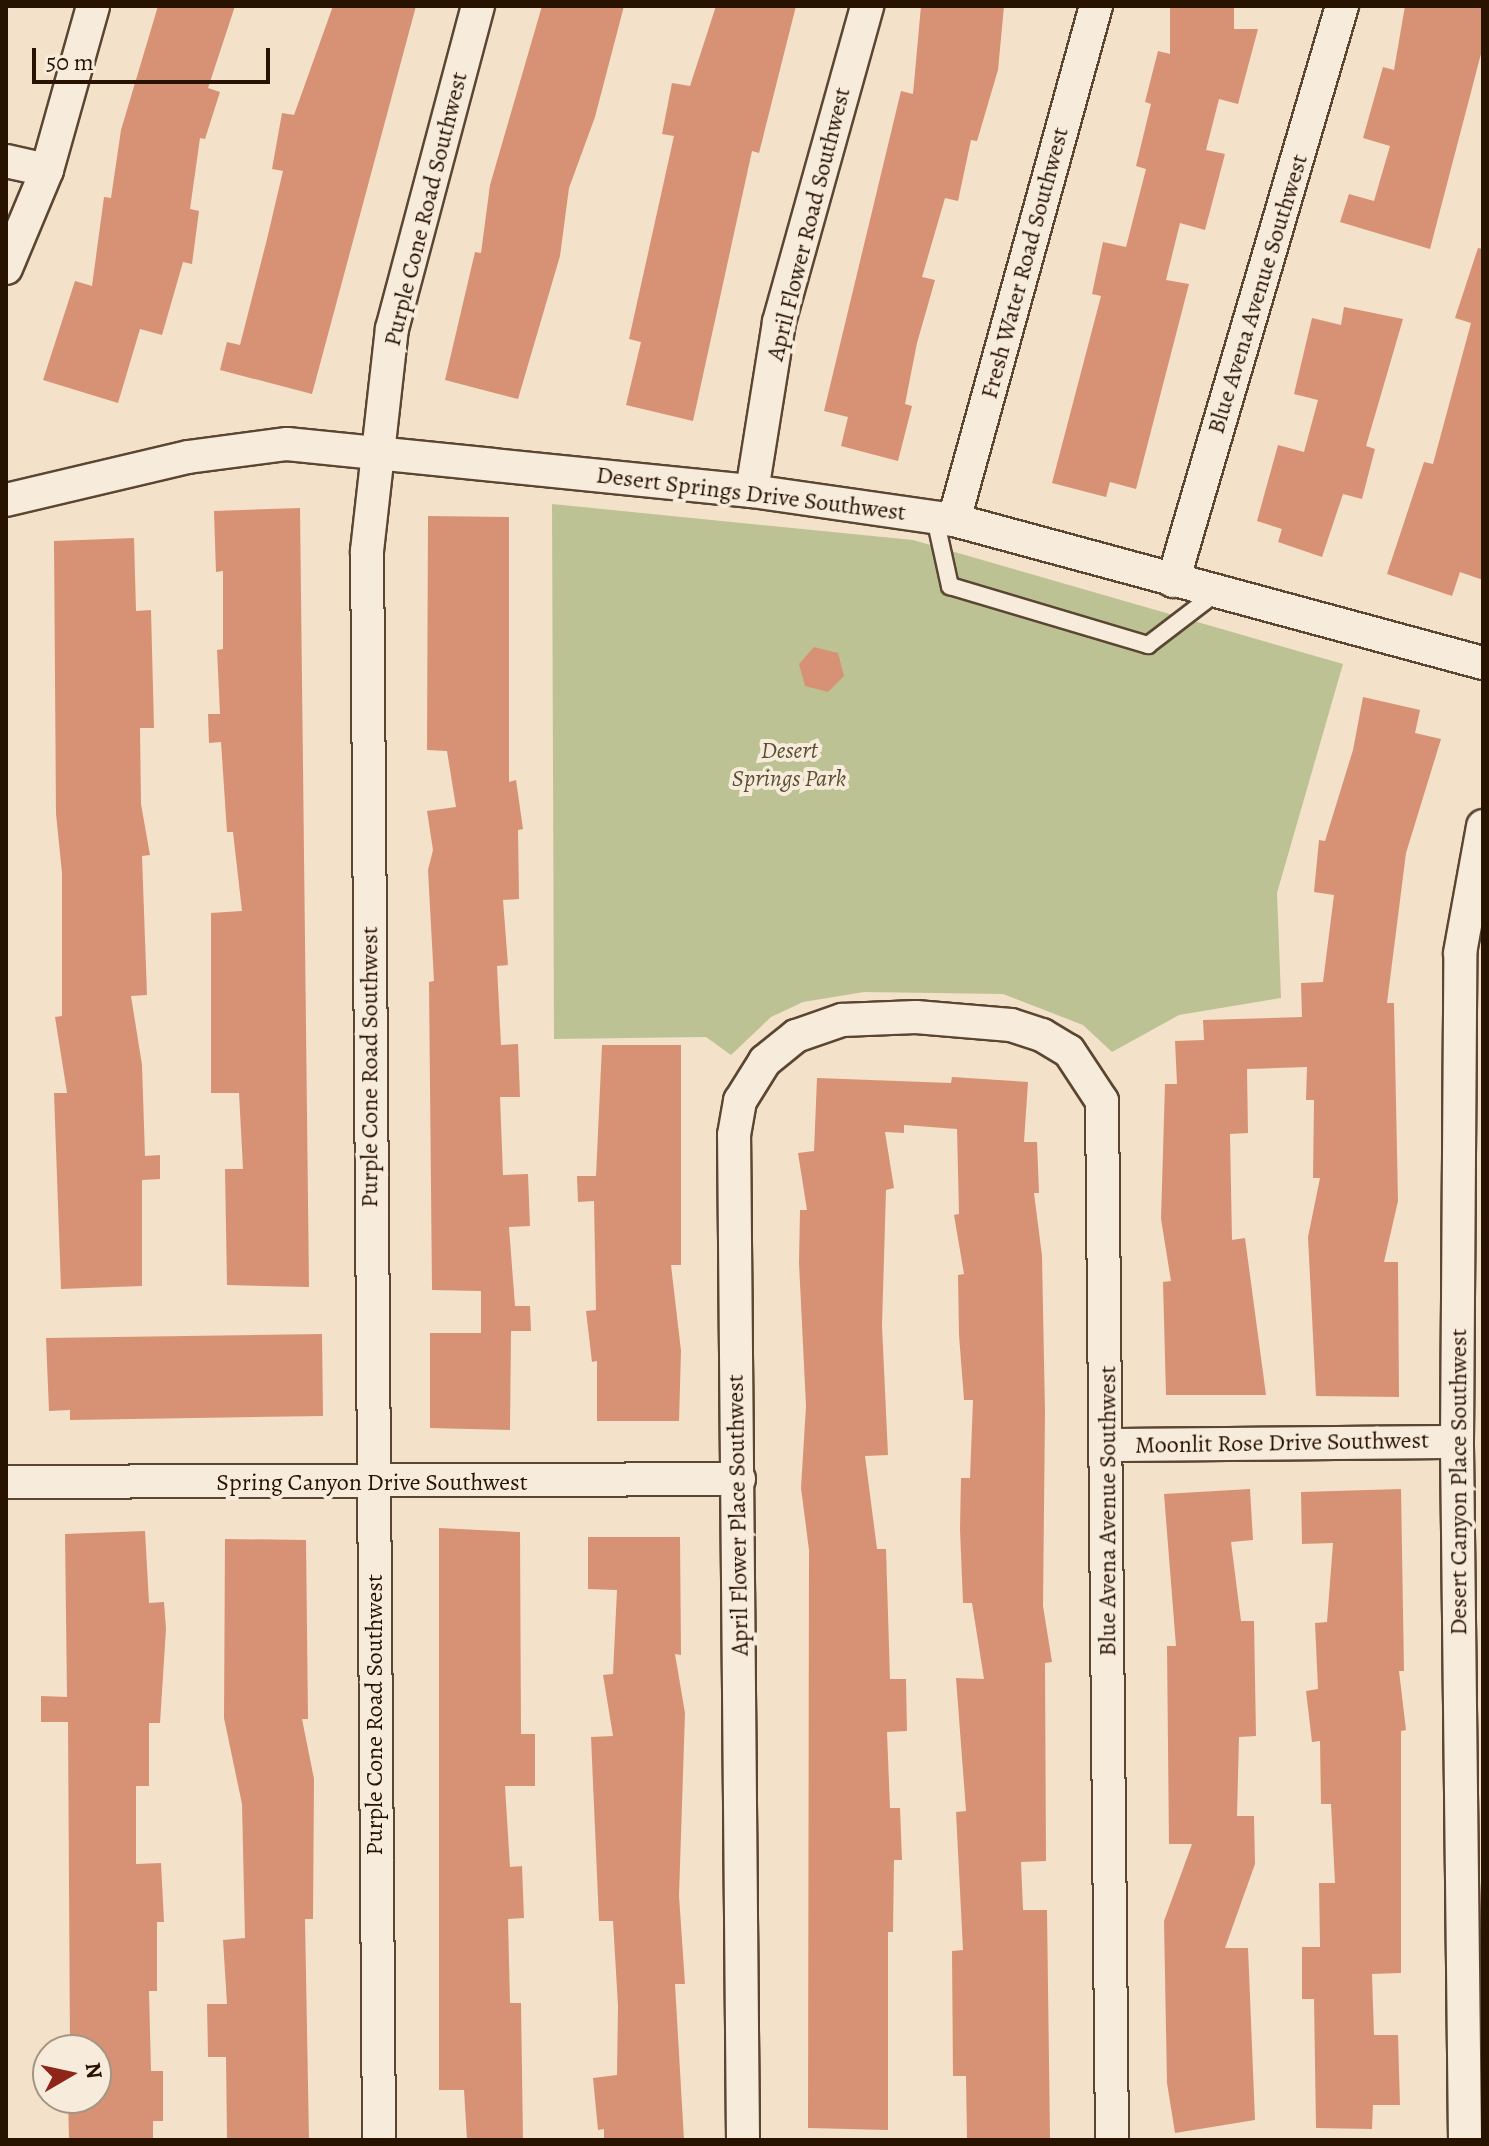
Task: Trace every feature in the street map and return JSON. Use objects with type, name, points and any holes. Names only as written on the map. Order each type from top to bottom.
[{"type":"street","points":[[6,268],[47,170],[93,6]]},
{"type":"street","name":"Purple Cone Road Southwest","points":[[379,2140],[367,551],[392,329],[478,6]]},
{"type":"street","name":"April Flower Road Southwest","points":[[752,491],[779,322],[867,6]]},
{"type":"street","name":"Fresh Water Road Southwest","points":[[945,519],[1096,6]]},
{"type":"street","name":"Blue Avena Avenue Southwest","points":[[1173,581],[1342,6]]},
{"type":"street","points":[[6,161],[47,170]]},
{"type":"street","name":"Desert Springs Drive Southwest","points":[[6,500],[188,457],[287,444],[752,491],[945,519],[1483,663]]},
{"type":"street","name":"Desert Canyon Place Southwest","points":[[1465,2140],[1457,1442],[1460,953],[1483,826]]},
{"type":"street","name":"Blue Avena Avenue Southwest","points":[[916,1017],[1011,1025],[1042,1035],[1069,1051],[1102,1101],[1112,2140]]},
{"type":"street","name":"April Flower Place Southwest","points":[[743,2140],[734,1135],[740,1101],[765,1061],[796,1036],[842,1020],[916,1017]]},
{"type":"street","name":"Moonlit Rose Drive Southwest","points":[[1107,1445],[1457,1442]]},
{"type":"street","name":"Spring Canyon Drive Southwest","points":[[6,1482],[374,1485],[739,1479]]},
{"type":"lane","points":[[945,519],[950,586],[1148,645],[1216,593]]},
{"type":"green space","name":"Desert Springs Park","points":[[552,504],[913,540],[1343,664],[1277,893],[1281,998],[1179,1015],[1112,1052],[1083,1025],[1003,994],[864,992],[803,1002],[771,1017],[731,1055],[706,1037],[554,1039]]},
{"type":"building","points":[[158,6],[235,6],[208,88],[220,92],[205,139],[200,138],[190,209],[199,211],[192,264],[183,262],[162,335],[140,329],[118,403],[43,380],[75,281],[92,286],[104,197],[111,198],[121,130]]},
{"type":"building","points":[[333,6],[416,6],[312,394],[220,370],[227,342],[240,345],[267,239],[283,171],[272,169],[282,113],[294,115]]},
{"type":"building","points":[[542,6],[624,6],[595,117],[569,188],[560,256],[518,399],[445,380],[475,252],[481,253],[490,185]]},
{"type":"building","points":[[716,6],[796,6],[759,153],[752,151],[693,421],[626,405],[641,342],[629,339],[674,136],[662,134],[672,83],[690,86]]},
{"type":"building","points":[[921,6],[1004,6],[998,70],[977,141],[971,140],[958,201],[945,198],[922,277],[935,280],[917,343],[905,404],[912,406],[898,461],[841,446],[848,417],[824,411],[901,91],[913,94]]},
{"type":"building","points":[[1170,6],[1234,6],[1234,29],[1258,29],[1238,104],[1219,99],[1206,150],[1225,154],[1205,230],[1180,223],[1166,280],[1189,284],[1136,489],[1110,482],[1106,497],[1052,483],[1101,296],[1092,294],[1103,242],[1126,247],[1146,169],[1136,166],[1151,104],[1145,102],[1158,51],[1170,54]]},
{"type":"building","points":[[1405,6],[1483,6],[1483,46],[1430,249],[1340,222],[1349,194],[1374,201],[1390,146],[1363,138],[1383,67],[1394,70]]},
{"type":"building","points":[[1478,248],[1483,249],[1483,580],[1460,572],[1452,596],[1387,574],[1424,462],[1433,464],[1471,323],[1455,318]]},
{"type":"building","points":[[1344,307],[1403,319],[1366,446],[1375,449],[1362,499],[1343,494],[1322,557],[1278,542],[1282,529],[1257,521],[1278,445],[1304,452],[1318,400],[1294,394],[1312,318],[1341,325]]},
{"type":"building","points":[[300,508],[309,1287],[227,1285],[225,1169],[243,1169],[239,1093],[211,1093],[211,913],[242,911],[233,832],[227,832],[221,742],[209,743],[208,714],[220,714],[217,650],[223,649],[223,571],[216,572],[214,511]]},
{"type":"building","points":[[428,516],[509,517],[509,782],[516,780],[523,829],[518,830],[519,899],[503,900],[508,965],[497,966],[501,1045],[518,1044],[520,1097],[500,1097],[503,1175],[528,1174],[530,1226],[509,1227],[515,1306],[530,1306],[531,1331],[511,1331],[510,1430],[430,1428],[430,1333],[481,1333],[481,1291],[432,1290],[429,982],[434,981],[428,870],[433,850],[427,811],[456,807],[447,751],[427,750]]},
{"type":"building","points":[[134,538],[136,611],[151,610],[154,728],[140,728],[141,804],[150,855],[142,856],[147,995],[131,996],[142,1065],[145,1156],[160,1155],[160,1179],[142,1180],[142,1286],[61,1289],[54,1093],[67,1093],[55,1017],[62,1016],[62,873],[56,814],[54,541]]},
{"type":"building","points":[[814,647],[838,653],[844,676],[828,692],[805,686],[799,664]]},
{"type":"building","points":[[1363,697],[1420,710],[1415,733],[1441,739],[1406,853],[1387,1003],[1394,1003],[1398,1201],[1384,1262],[1398,1262],[1399,1397],[1316,1396],[1308,1237],[1320,1178],[1313,1178],[1314,1100],[1306,1100],[1307,1067],[1247,1069],[1248,1133],[1230,1134],[1232,1240],[1245,1238],[1266,1395],[1166,1395],[1163,1282],[1171,1281],[1161,1219],[1165,1084],[1177,1084],[1175,1041],[1204,1040],[1203,1020],[1302,1017],[1301,983],[1323,982],[1334,895],[1314,892],[1319,840],[1325,841],[1353,750]]},
{"type":"building","points":[[602,1045],[681,1045],[681,1265],[671,1265],[681,1351],[679,1421],[597,1421],[597,1361],[592,1362],[586,1311],[596,1310],[594,1201],[578,1202],[577,1176],[596,1176]]},
{"type":"building","points":[[952,1077],[1028,1082],[1024,1142],[1037,1142],[1039,1193],[1034,1193],[1042,1256],[1045,1412],[1043,1606],[1052,1662],[1045,1663],[1046,1861],[1021,1862],[1023,1910],[1047,1910],[1050,2138],[967,2139],[966,2076],[953,2076],[952,1951],[963,1950],[956,1812],[966,1811],[956,1678],[984,1679],[972,1603],[963,1603],[960,1529],[961,1478],[970,1478],[973,1400],[964,1400],[959,1335],[958,1275],[964,1274],[954,1215],[959,1214],[957,1129],[904,1125],[904,1133],[885,1132],[894,1188],[886,1190],[882,1326],[888,1455],[865,1456],[877,1549],[886,1549],[890,1679],[906,1679],[907,1731],[887,1732],[890,1808],[900,1808],[902,1860],[894,1860],[893,1932],[888,1932],[888,2130],[808,2128],[809,1550],[801,1488],[806,1406],[799,1263],[800,1210],[807,1210],[798,1153],[814,1151],[817,1078],[951,1083]]},
{"type":"building","points":[[322,1334],[323,1416],[70,1420],[70,1410],[49,1411],[46,1338]]},
{"type":"building","points":[[1250,1489],[1253,1540],[1231,1542],[1241,1621],[1254,1621],[1256,1736],[1239,1737],[1237,1816],[1254,1816],[1255,1864],[1225,1948],[1248,1948],[1255,2120],[1175,2133],[1167,2083],[1164,1921],[1192,1844],[1169,1844],[1167,1646],[1176,1646],[1164,1494]]},
{"type":"building","points":[[1401,1489],[1404,1671],[1399,1671],[1406,1730],[1401,1731],[1401,1973],[1372,1974],[1374,2035],[1398,2035],[1400,2105],[1373,2105],[1372,2129],[1316,2128],[1314,1999],[1302,1999],[1302,1947],[1320,1947],[1319,1883],[1335,1883],[1331,1804],[1321,1804],[1320,1741],[1312,1742],[1306,1691],[1318,1689],[1315,1623],[1327,1622],[1333,1543],[1302,1544],[1301,1492]]},
{"type":"building","points":[[439,1528],[520,1532],[521,1734],[535,1734],[535,1786],[505,1786],[510,1867],[522,1866],[524,1918],[508,1919],[510,2003],[521,2003],[523,2140],[467,2140],[464,2090],[439,2090]]},
{"type":"building","points":[[145,1531],[149,1603],[164,1602],[166,1629],[160,1723],[149,1723],[149,1786],[136,1786],[136,1864],[161,1863],[164,1922],[157,1922],[157,1991],[149,1991],[151,2071],[163,2071],[163,2121],[153,2121],[153,2140],[69,2140],[68,2114],[112,2114],[112,2034],[70,2034],[68,1722],[41,1722],[41,1696],[67,1697],[65,1534]]},
{"type":"building","points":[[588,1537],[680,1537],[681,1655],[675,1654],[685,1713],[679,1896],[685,1984],[675,1984],[684,2140],[604,2140],[604,2129],[598,2130],[593,2078],[617,2075],[618,2006],[613,1921],[599,1921],[591,1737],[613,1736],[603,1675],[613,1674],[617,1590],[588,1589]]},
{"type":"building","points":[[225,1539],[306,1540],[308,1719],[302,1719],[314,1779],[313,1919],[305,1919],[309,2140],[227,2140],[226,2057],[208,2057],[207,2004],[227,2004],[223,1940],[245,1938],[242,1804],[224,1718]]}]
